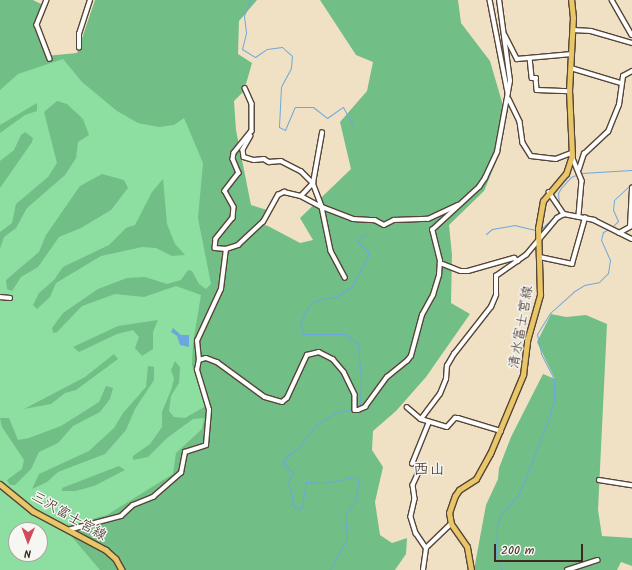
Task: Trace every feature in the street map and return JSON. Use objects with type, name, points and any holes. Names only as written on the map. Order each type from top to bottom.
[{"type":"main road","name":"清水富士宮線","points":[[451,524],[449,513],[454,496],[459,490],[476,479],[501,431],[524,375],[527,340],[540,295],[538,230],[543,201],[549,192],[566,174],[572,155],[569,91],[573,30],[571,0]]},
{"type":"main road","name":"三沢富士宮線","points":[[0,484],[33,511],[106,550],[116,558],[122,570]]},
{"type":"main road","points":[[451,524],[467,547],[471,570]]},
{"type":"street","points":[[47,0],[37,25],[50,59]]},
{"type":"street","points":[[79,48],[79,34],[90,0]]},
{"type":"street","points":[[490,0],[509,98],[520,122],[523,143],[531,156],[556,159],[572,155],[579,172],[582,189],[579,217]]},
{"type":"street","points":[[199,360],[206,358],[217,362],[265,397],[282,402],[286,398],[307,355],[319,352],[333,360],[344,372],[355,395],[355,408],[365,407],[387,377],[411,356],[422,315],[436,288],[440,264],[432,230],[463,203],[482,183],[492,166],[509,98],[510,69],[502,29],[499,0]]},
{"type":"street","points":[[612,0],[632,35]]},
{"type":"street","points":[[502,29],[515,59],[572,54]]},
{"type":"street","points":[[573,30],[591,31],[632,43]]},
{"type":"street","points":[[530,58],[532,78],[536,78],[537,90],[569,91]]},
{"type":"street","points":[[571,68],[621,83]]},
{"type":"street","points":[[579,172],[584,154],[608,132],[619,105],[623,76],[632,71]]},
{"type":"street","points":[[245,88],[252,104],[252,131],[243,150],[244,157],[254,160],[261,158],[269,162],[282,161],[301,171],[312,183],[322,208],[331,251],[345,277]]},
{"type":"street","points":[[252,131],[235,150],[233,159],[238,173],[225,191],[234,207],[233,218],[214,244],[215,248],[226,249],[238,245],[263,222],[278,195],[284,192],[301,196],[322,208],[353,219],[375,220],[384,225],[394,220],[428,219],[463,203]]},
{"type":"street","points":[[301,196],[312,183],[322,133]]},
{"type":"street","points":[[619,233],[630,227],[632,188]]},
{"type":"street","points":[[549,192],[563,213],[585,218],[632,239]]},
{"type":"street","points":[[421,419],[440,394],[446,379],[447,366],[454,354],[491,307],[496,295],[496,276],[518,261],[539,242],[557,218],[563,213]]},
{"type":"street","points":[[540,257],[572,264],[585,218]]},
{"type":"street","points":[[68,530],[121,516],[133,505],[153,497],[181,473],[185,452],[206,445],[209,410],[197,370],[199,360],[197,341],[219,296],[226,268],[226,249]]},
{"type":"street","points":[[440,264],[460,271],[490,267],[514,258],[518,261]]},
{"type":"street","points":[[0,297],[10,298]]},
{"type":"street","points":[[407,407],[421,419],[447,427],[455,418],[458,418],[501,431]]},
{"type":"street","points":[[412,464],[429,422]]},
{"type":"street","points":[[422,466],[413,485],[415,500],[411,517],[416,533],[426,548]]},
{"type":"street","points":[[599,480],[632,485]]},
{"type":"street","points":[[422,570],[426,548],[437,540],[451,524]]},
{"type":"street","points":[[567,570],[597,560]]},
{"type":"green space","points":[[0,0],[33,0],[43,5],[38,31],[46,56],[77,53],[95,0],[257,0],[239,21],[238,54],[252,63],[244,91],[234,101],[236,130],[251,205],[267,210],[261,221],[236,245],[261,224],[268,226],[300,243],[313,240],[300,218],[351,169],[340,122],[367,91],[373,62],[356,55],[320,0],[458,0],[461,23],[490,61],[502,102],[501,150],[484,191],[449,225],[452,255],[451,303],[470,314],[426,377],[396,411],[373,431],[372,450],[383,467],[375,502],[380,535],[392,543],[407,538],[406,554],[395,570],[100,570],[72,537],[66,526],[107,515],[173,474],[176,453],[202,429],[204,418],[193,419],[167,438],[148,457],[133,460],[133,456],[150,444],[162,427],[162,412],[174,379],[171,370],[175,361],[180,367],[179,383],[171,396],[169,411],[174,417],[185,418],[206,406],[192,365],[193,343],[201,295],[176,286],[144,297],[115,294],[82,306],[57,332],[53,333],[52,328],[63,313],[98,289],[127,278],[145,277],[167,284],[181,280],[188,270],[192,271],[199,284],[206,289],[211,284],[198,218],[203,163],[184,118],[174,125],[159,127],[138,123],[117,111],[82,82],[63,59],[18,74],[0,90]]},
{"type":"green space","points":[[66,57],[184,116],[254,237],[243,372],[127,570],[0,570],[0,80]]},
{"type":"green space","points":[[57,101],[67,104],[83,119],[89,135],[78,142],[76,158],[65,175],[27,208],[16,228],[4,237],[0,249],[0,232],[12,223],[16,204],[48,177],[57,163],[44,112]]},
{"type":"green space","points":[[37,103],[37,111],[25,115],[0,133],[0,125]]},
{"type":"green space","points":[[25,132],[33,138],[32,142],[0,188],[0,161],[14,150],[21,135]]},
{"type":"green space","points":[[102,174],[124,180],[128,188],[111,210],[81,228],[59,237],[38,267],[21,277],[12,291],[7,289],[6,280],[39,252],[46,235],[80,186]]},
{"type":"green space","points":[[163,179],[167,224],[175,244],[185,255],[172,256],[156,248],[142,247],[101,256],[56,283],[50,297],[37,309],[33,305],[39,293],[54,280],[63,267],[109,245],[126,228],[135,225],[152,192]]},
{"type":"green space","points":[[551,314],[566,317],[586,315],[607,324],[598,510],[602,536],[632,538],[632,566],[621,562],[617,570],[474,570],[486,505],[498,479],[499,468],[511,437],[543,374],[555,379],[537,342]]},
{"type":"green space","points":[[158,320],[153,332],[153,349],[142,356],[135,348],[139,337],[133,330],[117,334],[79,352],[73,347],[118,326]]},
{"type":"green space","points":[[114,354],[118,359],[76,390],[65,393],[51,404],[24,409],[85,377]]},
{"type":"green space","points":[[148,366],[154,367],[154,380],[135,409],[126,430],[105,454],[58,472],[47,482],[32,489],[39,474],[89,451],[114,428],[123,413],[146,387]]},
{"type":"green space","points":[[106,386],[113,388],[110,399],[100,412],[73,426],[58,443],[39,452],[31,469],[15,485],[10,485],[7,480],[22,469],[24,460],[2,427],[0,418],[9,418],[18,440],[29,438],[61,426],[99,402]]},
{"type":"green space","points":[[119,466],[125,470],[94,486],[75,491],[62,491],[62,488]]},
{"type":"water","points":[[173,328],[181,335],[189,335],[189,347],[180,345],[177,336],[171,332]]},
{"type":"waterway","points":[[250,0],[244,16],[246,33],[242,49],[255,57],[267,49],[282,47],[292,56],[291,68],[281,87],[279,127],[285,130],[295,107],[313,107],[327,118],[343,107],[353,126]]},
{"type":"waterway","points":[[581,173],[632,170]]},
{"type":"waterway","points":[[559,204],[558,193],[561,188],[571,177],[578,174]]},
{"type":"waterway","points":[[612,227],[618,221],[613,210],[614,200],[632,183]]},
{"type":"waterway","points":[[540,230],[558,213],[559,209]]},
{"type":"waterway","points":[[486,234],[492,229],[514,225],[536,230]]},
{"type":"waterway","points":[[502,570],[496,555],[497,526],[501,514],[518,495],[523,484],[549,418],[554,400],[554,379],[541,353],[537,334],[550,313],[573,292],[584,285],[599,282],[608,273],[610,260],[601,240],[603,232],[609,229]]},
{"type":"waterway","points":[[356,408],[360,406],[361,379],[358,344],[345,334],[303,334],[300,323],[308,307],[314,301],[338,296],[352,286],[368,256],[368,252],[358,242],[360,237],[366,235]]},
{"type":"waterway","points":[[330,570],[347,538],[345,515],[355,501],[359,481],[353,477],[325,483],[306,482],[302,507],[298,509],[291,504],[293,499],[288,483],[293,472],[284,465],[284,459],[299,447],[316,425],[335,413],[353,409]]},
{"type":"district","name":"西山","points":[[429,470]]}]
